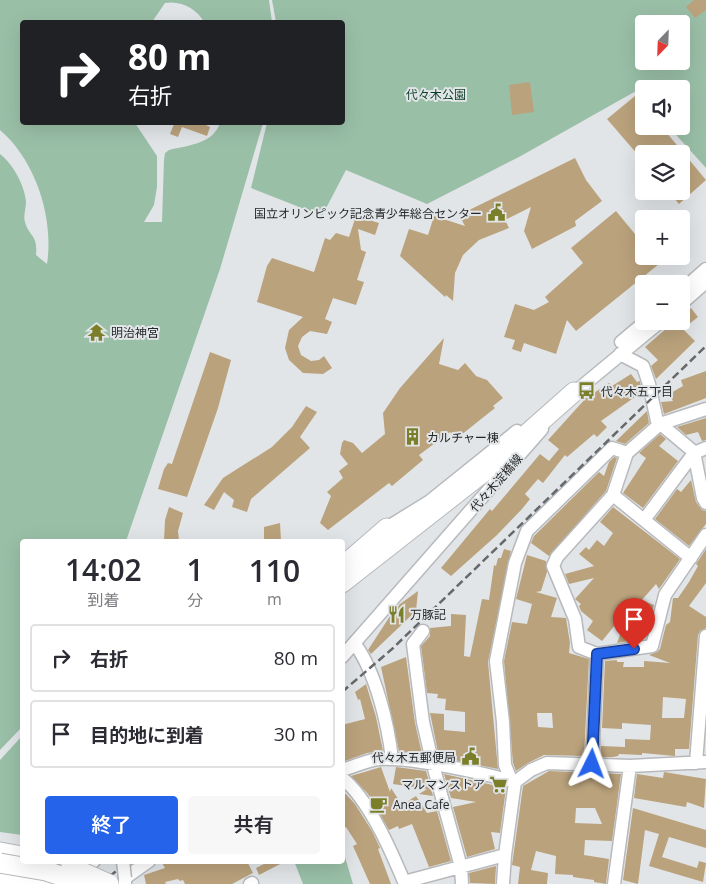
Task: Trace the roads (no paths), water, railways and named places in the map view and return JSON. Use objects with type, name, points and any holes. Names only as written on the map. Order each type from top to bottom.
[{"type":"highway","points":[[345,581],[485,471],[574,392]]},
{"type":"highway","points":[[345,564],[387,528]]},
{"type":"highway","points":[[0,842],[20,844]]},
{"type":"highway","points":[[0,852],[20,856]]},
{"type":"highway","points":[[0,863],[46,871],[85,884]]},
{"type":"highway","points":[[62,864],[120,882]]},
{"type":"highway","points":[[0,876],[34,877],[60,871],[74,864]]},
{"type":"street","points":[[690,283],[706,269]]},
{"type":"street","points":[[690,296],[706,282]]},
{"type":"street","name":"代々木淀橋線","points":[[345,554],[453,484],[635,330]]},
{"type":"street","name":"代々木淀橋線","points":[[345,654],[574,392],[650,330]]},
{"type":"street","points":[[620,354],[643,366],[657,421],[694,453],[703,498],[706,503]]},
{"type":"street","points":[[706,409],[660,424],[627,453],[614,495],[557,557],[553,566],[575,619],[579,647],[597,654],[652,646],[666,595],[706,535]]},
{"type":"street","points":[[503,884],[513,781],[504,765],[503,722],[496,661],[518,554],[527,531],[612,448],[627,453]]},
{"type":"street","points":[[644,520],[694,453],[706,448]]},
{"type":"street","points":[[614,495],[691,558]]},
{"type":"street","points":[[423,631],[413,644],[423,722],[432,765],[461,867],[462,884]]},
{"type":"street","points":[[345,769],[378,759],[392,759],[513,781],[547,763],[630,766],[702,763],[706,636]]},
{"type":"street","points":[[355,644],[365,660],[374,682],[392,759]]},
{"type":"street","points":[[592,764],[597,654]]},
{"type":"street","points":[[614,884],[630,766]]},
{"type":"street","points":[[345,780],[352,786],[381,831],[405,883],[505,855]]},
{"type":"street","points":[[52,884],[72,876],[90,864]]},
{"type":"street","points":[[120,882],[123,864]]},
{"type":"street","points":[[120,882],[145,864]]},
{"type":"railway","points":[[345,689],[392,649],[706,346]]},
{"type":"railway","points":[[100,884],[125,864]]},
{"type":"place","name":"国立オリンピック記念青少年総合センター","points":[[496,213]]},
{"type":"place","name":"明治神宮","points":[[97,332]]},
{"type":"place","name":"代々木五丁目","points":[[587,391]]},
{"type":"place","name":"カルチャー棟","points":[[413,437]]},
{"type":"place","name":"万豚記","points":[[396,614]]},
{"type":"place","name":"代々木五郵便局","points":[[470,757]]},
{"type":"place","name":"マルマンストア","points":[[499,784]]},
{"type":"place","name":"Anea Cafe","points":[[379,804]]},
{"type":"park label","name":"代々木公園","points":[[436,94]]}]
